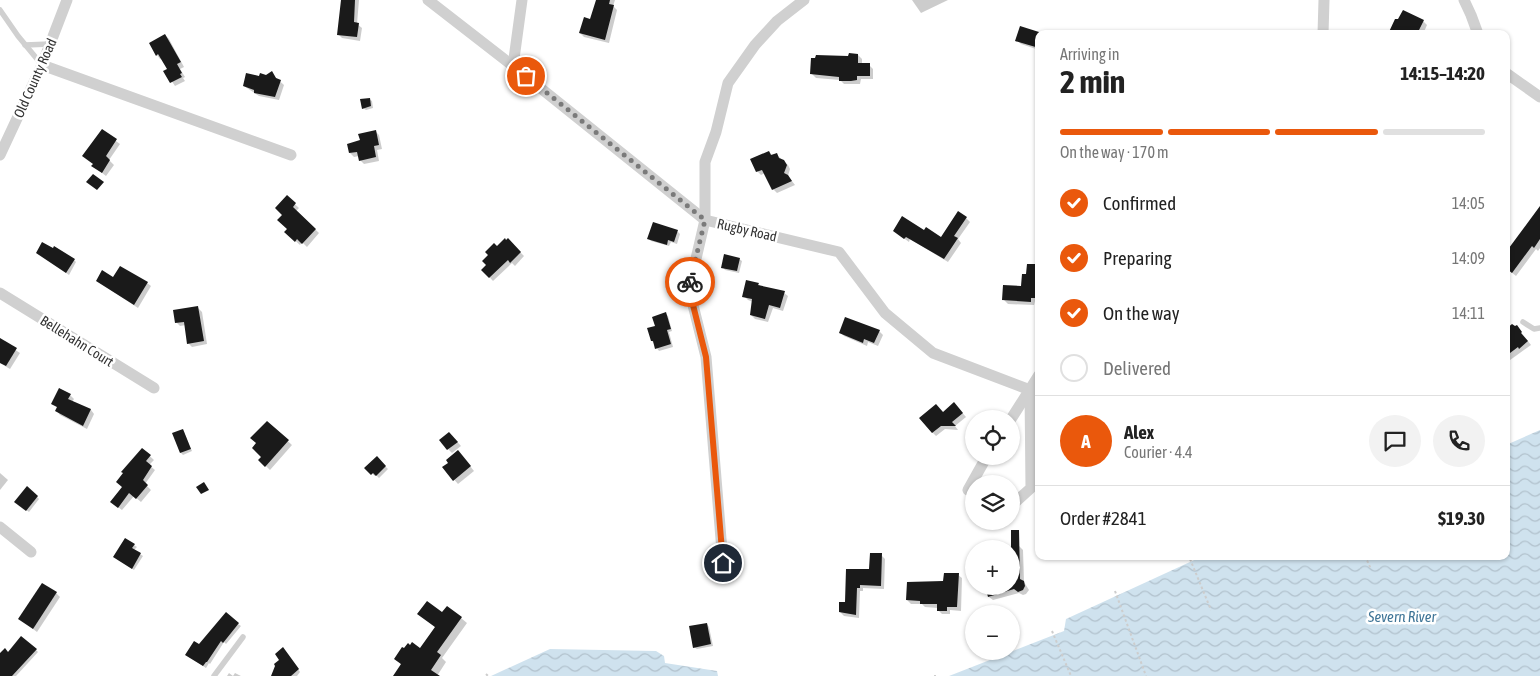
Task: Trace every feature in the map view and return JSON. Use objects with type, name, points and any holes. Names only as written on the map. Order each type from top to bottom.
[{"type":"street","name":"Old County Road","points":[[0,155],[42,65],[67,0]]},
{"type":"street","name":"Rugby Road","points":[[428,0],[705,220],[839,252],[885,313],[933,353],[1030,390]]},
{"type":"street","points":[[513,66],[522,0]]},
{"type":"street","points":[[723,563],[706,357],[689,289],[705,220],[706,162],[728,83],[755,44],[777,21],[804,0]]},
{"type":"street","points":[[1323,30],[1324,0]]},
{"type":"street","points":[[1464,0],[1477,30]]},
{"type":"street","points":[[42,65],[291,155]]},
{"type":"street","points":[[1510,76],[1540,96]]},
{"type":"street","name":"Bellehahn Court","points":[[0,293],[154,388]]},
{"type":"street","points":[[1020,497],[1030,488],[1026,405],[1030,390],[1035,382]]},
{"type":"street","points":[[1020,411],[1026,405]]},
{"type":"street","points":[[0,527],[31,552]]},
{"type":"lane","points":[[0,10],[42,65]]},
{"type":"lane","points":[[25,45],[50,44]]},
{"type":"lane","points":[[1523,322],[1534,330],[1540,328]]},
{"type":"lane","points":[[214,676],[243,637]]},
{"type":"path","points":[[1190,560],[1211,610]]},
{"type":"path","points":[[1367,560],[1371,569]]},
{"type":"path","points":[[1115,591],[1146,676]]},
{"type":"path","points":[[1052,631],[1071,676]]},
{"type":"water","name":"Severn River","points":[[1540,430],[1540,676],[949,676],[990,660],[1020,660],[1020,648],[1064,631],[1066,619],[1194,560],[1510,560],[1510,443]]},
{"type":"water","points":[[550,649],[656,651],[664,656],[665,663],[717,671],[718,676],[491,676]]},
{"type":"building","points":[[341,0],[355,0],[354,22],[359,23],[357,37],[337,35]]},
{"type":"building","points":[[596,0],[610,0],[609,4],[614,5],[605,40],[579,33],[584,17],[590,19]]},
{"type":"building","points":[[1403,10],[1424,20],[1419,30],[1390,30],[1395,19],[1398,19]]},
{"type":"building","points":[[1020,26],[1035,31],[1035,47],[1015,41]]},
{"type":"building","points":[[165,34],[181,62],[177,64],[182,77],[170,83],[163,71],[167,69],[158,54],[156,56],[149,43]]},
{"type":"building","points":[[849,53],[858,54],[858,63],[870,63],[870,76],[857,76],[857,80],[839,81],[839,77],[810,74],[811,58],[815,58],[816,55],[848,56]]},
{"type":"building","points":[[272,71],[276,78],[281,80],[275,97],[254,93],[254,90],[243,86],[246,73],[259,76],[260,73],[266,75]]},
{"type":"building","points":[[370,98],[371,106],[362,109],[360,99]]},
{"type":"building","points":[[102,129],[117,139],[106,156],[110,160],[102,173],[91,166],[93,164],[82,156]]},
{"type":"building","points":[[376,130],[379,145],[374,146],[376,157],[359,161],[357,152],[349,153],[347,144],[360,140],[358,134]]},
{"type":"building","points":[[769,151],[771,155],[777,153],[779,158],[784,160],[787,165],[784,173],[792,181],[772,190],[762,170],[756,172],[750,159]]},
{"type":"building","points":[[93,174],[104,182],[97,190],[86,182]]},
{"type":"building","points":[[287,195],[296,203],[293,207],[316,229],[302,244],[297,239],[295,242],[284,232],[287,229],[277,220],[282,215],[275,208]]},
{"type":"building","points":[[1540,206],[1540,239],[1534,248],[1532,246],[1512,273],[1510,271],[1510,247]]},
{"type":"building","points":[[958,211],[967,217],[954,236],[958,238],[944,259],[906,237],[904,239],[893,231],[902,216],[924,230],[926,227],[941,237]]},
{"type":"building","points":[[653,222],[678,230],[674,242],[668,240],[667,245],[647,239]]},
{"type":"building","points":[[505,238],[506,240],[508,238],[521,252],[510,263],[508,260],[489,278],[481,270],[486,265],[482,261],[488,255],[485,252],[494,243],[497,246]]},
{"type":"building","points":[[42,242],[53,248],[54,246],[75,259],[66,273],[36,253]]},
{"type":"building","points":[[724,254],[740,258],[737,271],[721,268]]},
{"type":"building","points":[[1027,264],[1035,264],[1035,298],[1031,298],[1031,302],[1002,300],[1003,285],[1021,286],[1022,274],[1026,274]]},
{"type":"building","points":[[120,266],[148,282],[134,305],[96,281],[102,270],[113,277]]},
{"type":"building","points":[[746,280],[759,283],[758,285],[785,291],[780,308],[769,305],[765,319],[750,315],[752,299],[742,297]]},
{"type":"building","points":[[198,306],[204,341],[187,344],[184,322],[175,323],[173,310]]},
{"type":"building","points":[[666,312],[671,329],[667,330],[671,344],[655,349],[647,328],[655,326],[652,317]]},
{"type":"building","points":[[845,317],[880,330],[874,343],[864,339],[863,343],[839,333]]},
{"type":"building","points":[[1517,325],[1528,341],[1519,349],[1518,347],[1510,353],[1510,326]]},
{"type":"building","points":[[0,338],[17,348],[6,366],[0,363]]},
{"type":"building","points":[[59,388],[71,394],[68,399],[91,409],[83,426],[55,411],[57,407],[51,404]]},
{"type":"building","points":[[954,402],[963,413],[952,422],[956,426],[941,426],[932,433],[919,418],[936,404],[943,412]]},
{"type":"building","points":[[267,421],[289,440],[265,467],[258,460],[261,457],[252,448],[256,443],[250,438]]},
{"type":"building","points":[[183,429],[191,449],[180,453],[172,433]]},
{"type":"building","points":[[449,432],[458,442],[447,450],[439,440]]},
{"type":"building","points":[[142,448],[151,455],[146,461],[152,466],[143,480],[148,485],[136,499],[129,493],[118,508],[110,502],[122,487],[116,482],[123,473],[121,472]]},
{"type":"building","points":[[458,450],[471,466],[453,481],[442,467],[448,463],[446,460]]},
{"type":"building","points":[[377,456],[386,466],[376,476],[373,473],[371,475],[364,468]]},
{"type":"building","points":[[204,482],[209,490],[201,494],[196,487]]},
{"type":"building","points":[[27,486],[38,496],[26,511],[14,502]]},
{"type":"building","points":[[1011,530],[1019,530],[1019,540],[1011,540]]},
{"type":"building","points":[[125,538],[135,544],[132,548],[141,553],[132,569],[113,557]]},
{"type":"building","points":[[870,553],[882,553],[881,586],[860,585],[860,588],[857,588],[856,615],[839,612],[839,602],[845,602],[846,569],[869,569]]},
{"type":"building","points":[[944,573],[959,573],[957,607],[947,607],[947,611],[937,611],[937,604],[920,604],[920,601],[906,600],[907,582],[943,581]]},
{"type":"building","points":[[1020,579],[1024,581],[1025,586],[1020,591]]},
{"type":"building","points":[[42,583],[57,592],[33,629],[18,619]]},
{"type":"building","points":[[427,601],[442,612],[447,606],[462,617],[437,652],[441,655],[431,670],[440,676],[393,676],[401,664],[394,659],[402,647],[404,648],[408,643],[410,645],[412,642],[420,648],[435,627],[417,614]]},
{"type":"building","points":[[226,612],[239,623],[223,643],[221,641],[207,662],[203,666],[185,655],[194,641],[199,644]]},
{"type":"building","points":[[707,623],[711,644],[693,648],[689,626]]},
{"type":"building","points":[[21,636],[37,649],[12,676],[0,676],[0,653],[5,648],[8,652]]},
{"type":"building","points":[[283,647],[299,669],[291,676],[271,676],[274,664],[279,660],[275,654]]},
{"type":"way so far","points":[[526,76],[705,220],[690,282]]},
{"type":"route","points":[[690,282],[689,289],[706,357],[723,563]]}]
